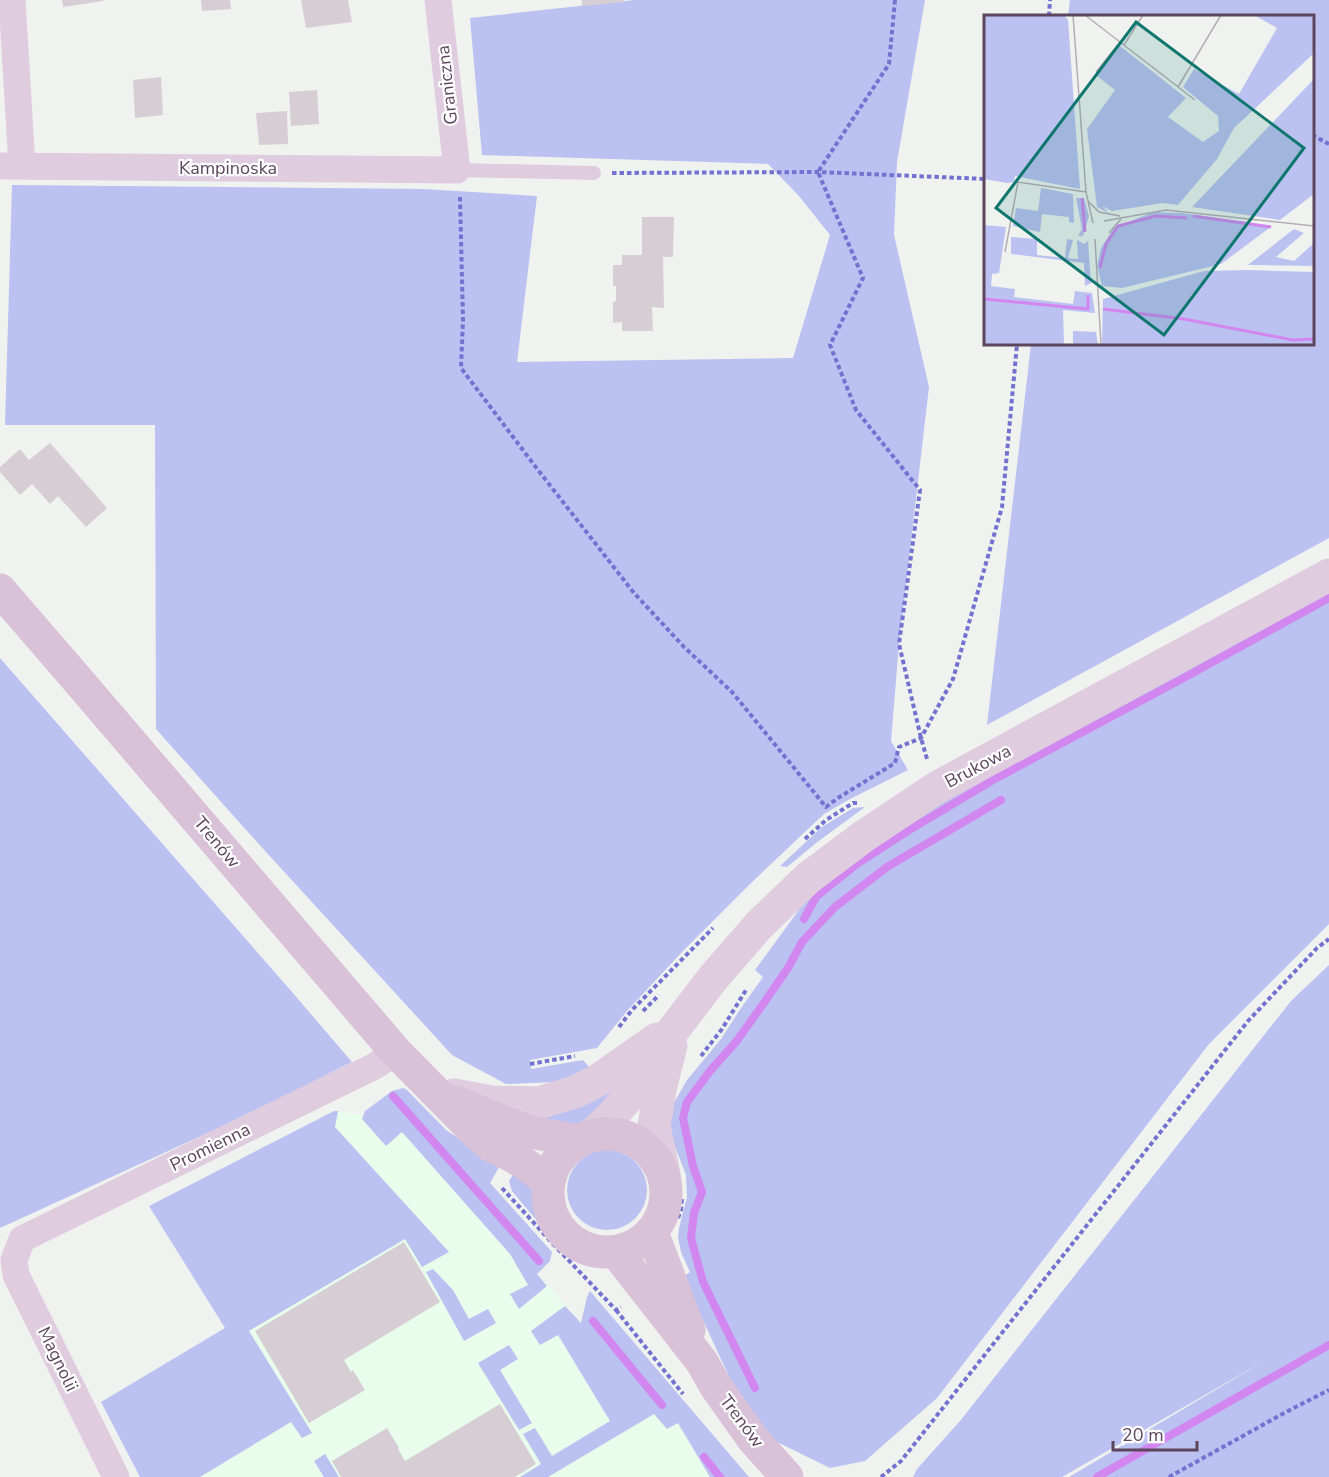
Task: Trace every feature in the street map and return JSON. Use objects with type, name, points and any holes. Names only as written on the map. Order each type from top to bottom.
[{"type":"main road","name":"Trenów","points":[[0,590],[396,1052],[473,1130],[490,1144],[516,1158],[548,1180]]},
{"type":"main road","name":"Trenów","points":[[434,1092],[531,1132],[585,1137]]},
{"type":"main road","points":[[611,1133],[629,1137],[650,1152],[664,1174],[667,1194],[663,1215],[652,1232],[616,1252],[588,1249],[575,1243],[563,1234],[549,1209],[548,1180],[557,1160],[585,1137],[611,1133]]},
{"type":"main road","name":"Trenów","points":[[652,1232],[702,1362],[716,1387],[753,1439],[787,1477]]},
{"type":"main road","name":"Trenów","points":[[616,1252],[702,1362]]},
{"type":"street","points":[[11,166],[12,0]]},
{"type":"street","name":"Graniczna","points":[[438,0],[457,170]]},
{"type":"street","name":"Kampinoska","points":[[11,166],[457,170]]},
{"type":"street","name":"Brukowa","points":[[585,1137],[631,1094],[642,1074],[713,978],[759,925],[808,878],[864,836],[936,788],[1329,575]]},
{"type":"street","points":[[434,1092],[492,1102],[538,1103],[575,1092],[597,1081],[678,1024]]},
{"type":"street","name":"Brukowa","points":[[664,1174],[654,1126],[660,1089],[678,1024]]},
{"type":"street","name":"Promienna","points":[[22,1239],[365,1071],[396,1052]]},
{"type":"street","name":"Magnolii","points":[[22,1239],[14,1260],[16,1275],[116,1477]]},
{"type":"lane","points":[[457,170],[594,173]]},
{"type":"path","points":[[818,172],[890,64],[895,0]]},
{"type":"path","points":[[1049,15],[1050,0]]},
{"type":"path","points":[[1314,136],[1329,144]]},
{"type":"path","points":[[457,170],[463,320],[461,368],[634,593],[684,647],[732,692],[826,807],[895,763],[899,747],[921,738],[953,679],[1002,507],[1017,345]]},
{"type":"path","points":[[818,172],[863,278],[830,345],[856,410],[920,490],[899,644],[929,764]]},
{"type":"path","points":[[594,173],[818,172],[984,179]]},
{"type":"path","points":[[882,1477],[901,1461],[1248,1021],[1317,948],[1329,939]]},
{"type":"path","points":[[695,1063],[722,1029],[748,986]]},
{"type":"path","points":[[530,1064],[576,1056]]},
{"type":"path","points":[[516,1158],[499,1185],[616,1310],[645,1289]]},
{"type":"path","points":[[1169,1477],[1329,1390]]},
{"type":"shaded area","points":[[635,0],[925,0],[897,162],[894,235],[929,387],[899,644],[891,741],[908,770],[824,814],[682,952],[627,1011],[597,1048],[530,1060],[531,1069],[583,1060],[590,1068],[556,1082],[506,1084],[452,1055],[156,729],[155,425],[5,425],[12,185],[423,189],[537,196],[517,362],[793,358],[830,235],[799,196],[768,164],[482,155],[470,18]]},
{"type":"shaded area","points":[[1070,0],[1329,0],[1329,538],[987,725],[1031,345],[1314,345],[1314,15],[1068,15]]},
{"type":"shaded area","points":[[1329,590],[1329,924],[1209,1044],[937,1398],[865,1461],[830,1468],[771,1439],[732,1383],[683,1277],[690,1272],[681,1252],[678,1238],[687,1197],[686,1175],[670,1129],[672,1106],[687,1080],[721,1039],[763,977],[755,970],[809,896],[838,869],[956,794]]},
{"type":"shaded area","points":[[0,658],[352,1062],[247,1115],[0,1228]]},
{"type":"shaded area","points":[[865,807],[787,867],[780,866],[822,827],[853,808]]},
{"type":"shaded area","points":[[1329,965],[1329,1477],[1069,1477],[1266,1360],[1062,1477],[913,1477],[917,1469],[960,1421],[1291,1001]]},
{"type":"shaded area","points":[[403,1088],[446,1130],[472,1147],[502,1162],[490,1183],[552,1252],[550,1261],[537,1274],[547,1286],[519,1309],[510,1294],[528,1285],[510,1254],[402,1132],[386,1146],[362,1119],[365,1111],[392,1091]]},
{"type":"shaded area","points":[[608,1088],[617,1094],[586,1122],[574,1127],[540,1126],[545,1111]]},
{"type":"shaded area","points":[[334,1111],[404,1121],[581,1323],[666,1429],[677,1423],[710,1477],[140,1477],[101,1402],[225,1328],[149,1206]]},
{"type":"shaded area","points":[[338,1111],[335,1127],[449,1252],[422,1267],[405,1239],[249,1331],[312,1433],[302,1438],[291,1422],[200,1477],[140,1477],[101,1402],[225,1328],[149,1206]]},
{"type":"shaded area","points":[[607,1150],[622,1153],[635,1162],[644,1175],[647,1190],[644,1205],[635,1218],[622,1227],[607,1230],[592,1227],[579,1218],[570,1205],[567,1190],[570,1175],[579,1162],[592,1153]]},
{"type":"shaded area","points":[[516,1170],[526,1179],[532,1190],[541,1218],[553,1240],[512,1191],[509,1181]]},
{"type":"shaded area","points":[[433,1269],[453,1290],[469,1319],[488,1309],[496,1323],[464,1341],[426,1272]]},
{"type":"shaded area","points":[[590,1291],[749,1477],[710,1477],[678,1423],[667,1429],[654,1414],[548,1477],[520,1477],[541,1464],[523,1434],[535,1428],[552,1456],[610,1421],[558,1335],[540,1345],[531,1331],[565,1306],[581,1323]]},
{"type":"shaded area","points":[[509,1345],[518,1359],[500,1370],[532,1423],[519,1430],[478,1363]]},
{"type":"shaded area","points":[[325,1454],[339,1477],[324,1477],[314,1461]]},
{"type":"building","points":[[62,0],[103,0],[103,1],[63,7]]},
{"type":"building","points":[[201,0],[230,0],[231,9],[202,11]]},
{"type":"building","points":[[301,0],[348,0],[352,22],[306,28]]},
{"type":"building","points":[[582,0],[624,0],[624,2],[582,6]]},
{"type":"building","points":[[161,77],[163,115],[135,118],[133,80]]},
{"type":"building","points":[[317,90],[319,124],[291,126],[289,92]]},
{"type":"building","points":[[287,111],[288,144],[259,145],[256,113]]},
{"type":"building","points":[[642,217],[674,217],[673,257],[663,257],[664,308],[652,307],[653,331],[622,331],[622,322],[613,323],[616,286],[613,286],[613,265],[622,265],[622,255],[642,255]]},
{"type":"building","points":[[50,443],[107,508],[86,527],[58,496],[50,504],[32,484],[20,495],[0,472],[0,467],[20,449],[29,460]]},
{"type":"building","points":[[404,1242],[440,1302],[344,1360],[365,1390],[309,1423],[255,1331]]},
{"type":"building","points":[[500,1404],[536,1464],[515,1477],[341,1477],[332,1461],[387,1428],[405,1461]]},
{"type":"waterway","points":[[804,919],[816,897],[857,864],[911,829],[993,780],[1329,598]]},
{"type":"waterway","points":[[755,1388],[703,1282],[691,1238],[694,1213],[702,1192],[693,1166],[683,1118],[687,1102],[736,1042],[788,968],[802,942],[835,907],[887,867],[1001,800]]},
{"type":"waterway","points":[[393,1096],[539,1261]]},
{"type":"waterway","points":[[593,1321],[662,1405]]},
{"type":"waterway","points":[[1097,1477],[1329,1345]]},
{"type":"waterway","points":[[704,1457],[720,1477]]}]
